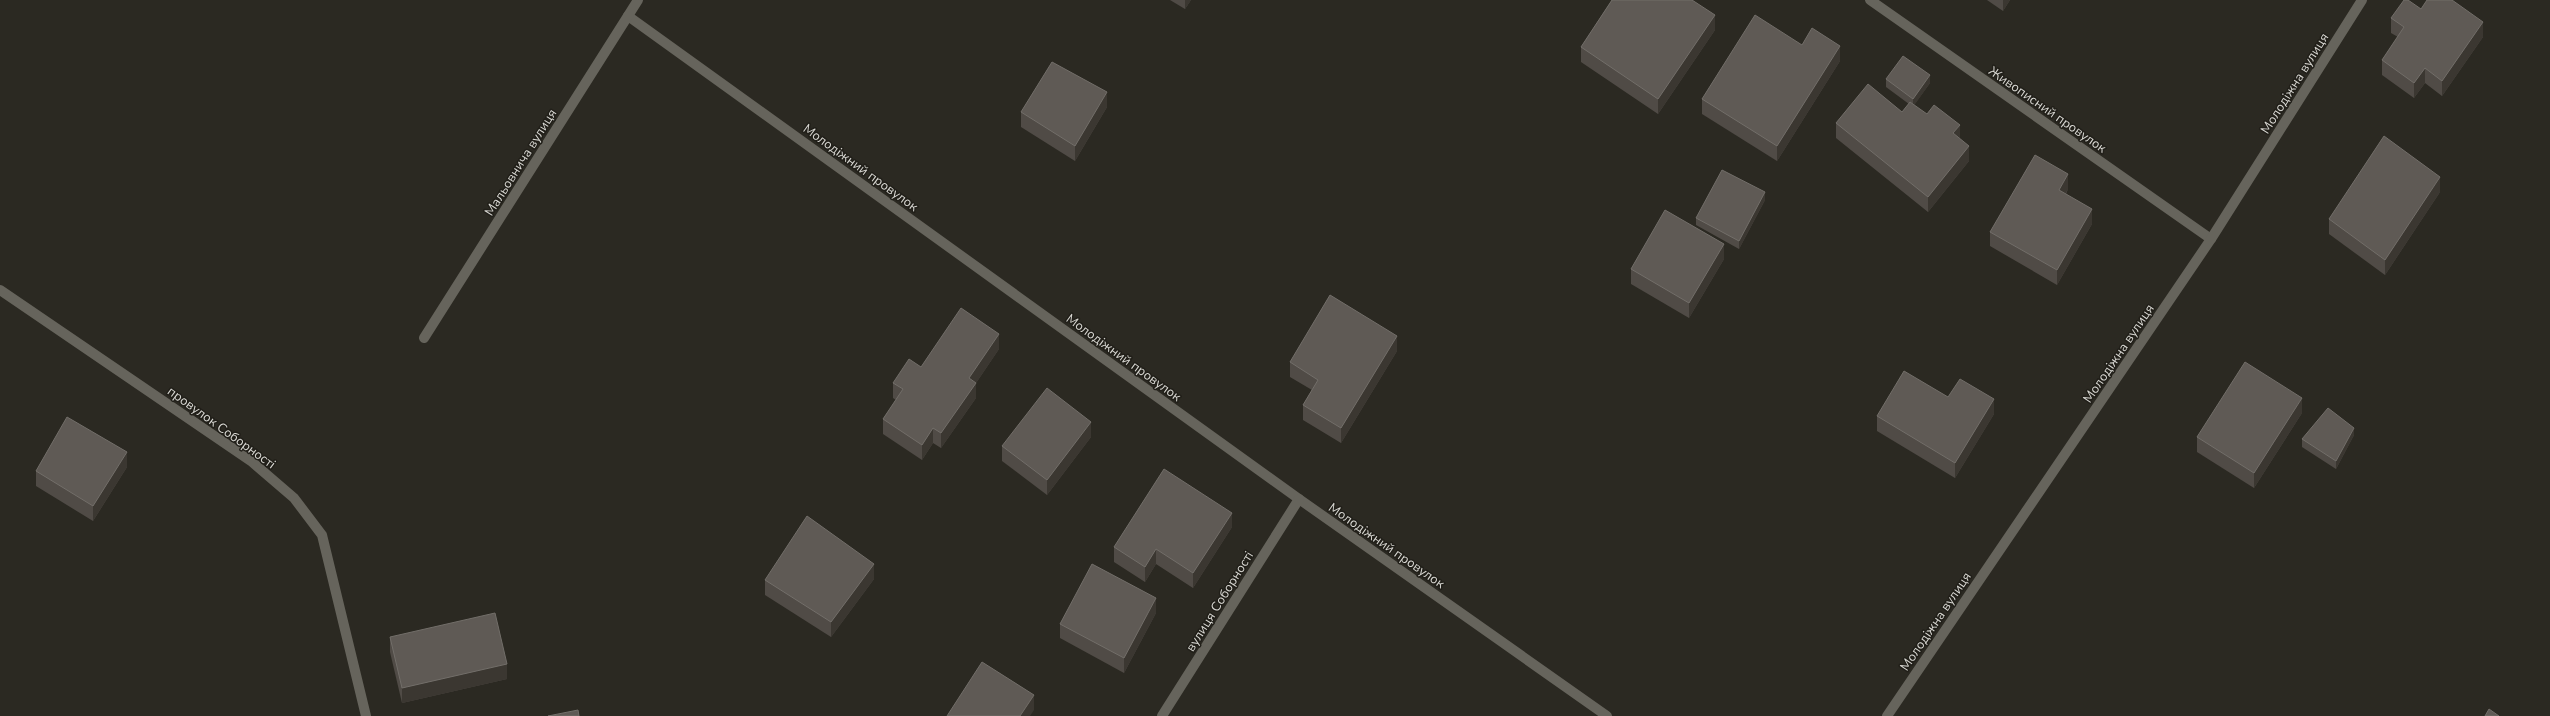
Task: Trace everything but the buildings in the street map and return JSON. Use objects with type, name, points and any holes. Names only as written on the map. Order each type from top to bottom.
[{"type":"street","name":"Мальовнича вулиця","points":[[424,338],[638,0]]},
{"type":"street","name":"Живописний провулок","points":[[1870,0],[2211,239]]},
{"type":"street","name":"Молодіжна вулиця","points":[[1886,716],[2211,239],[2362,0]]},
{"type":"street","name":"Молодіжний провулок","points":[[628,16],[1299,499],[1607,716]]},
{"type":"street","name":"провулок Соборності","points":[[0,290],[251,461],[294,498],[322,535],[366,716]]},
{"type":"street","name":"вулиця Соборності","points":[[1162,716],[1299,499]]}]
